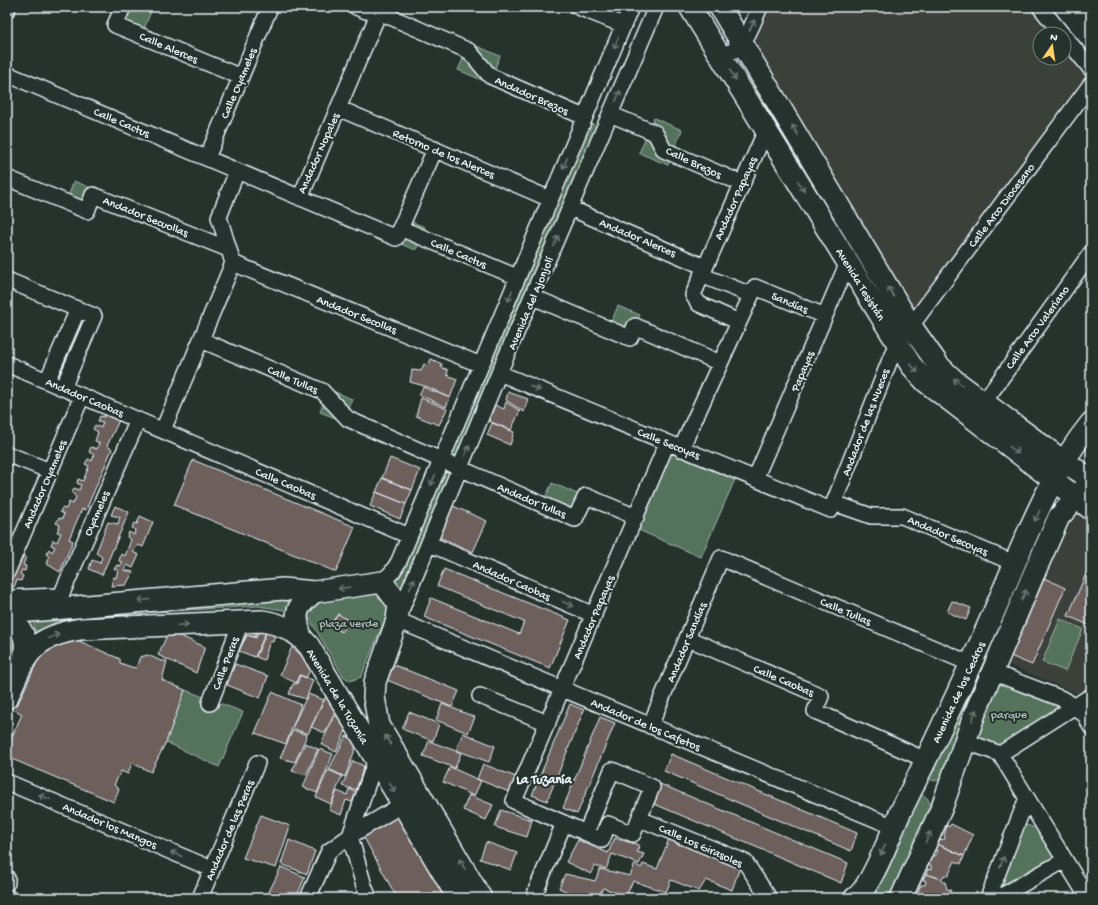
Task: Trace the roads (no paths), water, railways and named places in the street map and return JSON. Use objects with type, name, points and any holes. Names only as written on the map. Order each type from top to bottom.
[{"type":"street","name":"Calle Alerces","points":[[123,7],[115,25],[241,77]]},
{"type":"street","name":"Calle Oyameles","points":[[207,158],[270,7]]},
{"type":"street","points":[[578,7],[623,25]]},
{"type":"street","name":"Avenida del Ajonjolí","points":[[382,582],[393,571],[399,561],[631,7]]},
{"type":"street","name":"Avenida del Ajonjolí","points":[[397,620],[430,544],[499,373],[533,297],[656,7]]},
{"type":"street","name":"Avenida Tesistán","points":[[690,7],[911,365],[926,382],[1083,503]]},
{"type":"street","name":"Avenida Tesistán","points":[[720,7],[907,318],[939,366],[984,402],[1091,480]]},
{"type":"street","points":[[720,54],[729,54],[737,50],[743,43],[760,7]]},
{"type":"street","points":[[1040,7],[1056,26]]},
{"type":"street","name":"Andador Nopales","points":[[236,171],[300,198],[338,108],[367,9]]},
{"type":"street","name":"Andador Brezos","points":[[367,9],[469,51],[490,76],[582,122]]},
{"type":"street","points":[[1072,46],[1091,69]]},
{"type":"street","name":"Calle Cactus","points":[[7,74],[236,171]]},
{"type":"street","name":"Calle Arco Diocesano","points":[[907,318],[1091,84]]},
{"type":"street","name":"Retorno de los Alerces","points":[[338,108],[550,199]]},
{"type":"street","name":"Calle Brezos","points":[[610,114],[655,133],[664,150],[741,183]]},
{"type":"street","points":[[582,122],[600,136]]},
{"type":"street","name":"Andador Papayas","points":[[739,322],[699,304],[693,295],[741,183],[766,130]]},
{"type":"street","points":[[300,198],[396,238],[435,149]]},
{"type":"street","points":[[163,430],[201,340],[231,256],[219,217],[236,171]]},
{"type":"street","name":"Andador Secuollas","points":[[7,178],[87,211],[93,195],[231,256]]},
{"type":"street","name":"Andador Alerces","points":[[570,208],[703,271]]},
{"type":"street","name":"Calle Cactus","points":[[400,228],[517,277]]},
{"type":"street","name":"Calle Arco Valeriano","points":[[984,402],[1091,253]]},
{"type":"street","name":"Andador Secollas","points":[[231,256],[480,365]]},
{"type":"street","name":"Papayas","points":[[756,479],[848,262]]},
{"type":"street","name":"Sandías","points":[[703,271],[753,291],[825,316]]},
{"type":"street","points":[[7,280],[94,316],[63,388]]},
{"type":"street","points":[[682,448],[753,291]]},
{"type":"street","points":[[533,297],[630,338],[635,326],[720,363]]},
{"type":"street","points":[[47,381],[78,309]]},
{"type":"street","points":[[885,323],[907,318]]},
{"type":"street","name":"Calle Tullas","points":[[201,340],[322,391],[348,419],[441,460]]},
{"type":"street","name":"Andador de las Nueces","points":[[834,503],[896,342]]},
{"type":"street","name":"Andador Caobas","points":[[7,364],[163,430]]},
{"type":"street","name":"Calle Secoyas","points":[[499,373],[831,510],[834,503]]},
{"type":"street","name":"Andador Oyameles","points":[[7,572],[82,396]]},
{"type":"street","name":"Oyameles","points":[[58,602],[138,420]]},
{"type":"street","name":"Avenida de los Cedros","points":[[855,898],[866,885],[926,760],[971,664],[1014,563],[1053,481],[1075,442],[1091,423]]},
{"type":"street","name":"Calle Caobas","points":[[163,430],[409,536]]},
{"type":"street","name":"Andador Papayas","points":[[564,823],[514,801],[668,443]]},
{"type":"street","points":[[7,454],[50,471]]},
{"type":"street","points":[[441,460],[460,469]]},
{"type":"street","name":"Andador Tullas","points":[[460,469],[576,519],[586,496],[636,517]]},
{"type":"street","name":"Avenida de los Cedros","points":[[900,898],[942,807],[965,741],[992,672],[1060,517],[1083,503],[1091,480]]},
{"type":"street","name":"Andador Secoyas","points":[[834,503],[871,516],[902,516],[1014,563]]},
{"type":"street","name":"Andador Caobas","points":[[430,544],[594,615]]},
{"type":"street","name":"Calle Tullas","points":[[721,558],[971,664]]},
{"type":"street","name":"Andador Sandías","points":[[650,726],[721,558]]},
{"type":"street","points":[[7,612],[58,602],[283,589],[314,592],[382,582],[399,604],[397,620]]},
{"type":"street","points":[[301,637],[297,623],[297,610],[300,603],[314,592]]},
{"type":"street","points":[[7,598],[58,602]]},
{"type":"street","points":[[7,617],[16,624],[24,635],[26,645],[24,660]]},
{"type":"street","name":"Avenida de la Tuzanía","points":[[397,620],[375,682],[375,711],[379,725],[481,898]]},
{"type":"street","name":"Andador de los Cafetos","points":[[397,620],[894,827]]},
{"type":"street","name":"Avenida de la Tuzanía","points":[[7,698],[24,660],[34,647],[61,632],[81,629],[262,621],[275,622],[290,629],[310,646],[458,898]]},
{"type":"street","name":"Calle Peras","points":[[210,703],[241,622]]},
{"type":"street","name":"Calle Caobas","points":[[687,638],[821,696],[815,711],[926,760]]},
{"type":"street","points":[[992,672],[1064,700],[1085,715],[1091,727]]},
{"type":"street","points":[[336,692],[345,696],[358,697],[366,693],[375,682]]},
{"type":"street","points":[[480,696],[548,723]]},
{"type":"street","points":[[1000,754],[1091,696]]},
{"type":"street","points":[[965,741],[1000,754],[1088,898]]},
{"type":"street","points":[[369,898],[364,886],[350,836],[376,759]]},
{"type":"street","name":"Andador de las Peras","points":[[200,898],[257,763]]},
{"type":"street","points":[[533,898],[564,823],[586,833],[602,840],[608,824],[633,834],[652,787],[612,770],[586,833]]},
{"type":"street","name":"Andador los Mangos","points":[[7,782],[212,869]]},
{"type":"street","points":[[910,792],[942,807]]},
{"type":"street","points":[[988,898],[1027,798]]},
{"type":"street","points":[[308,898],[329,852],[350,836],[403,804]]},
{"type":"street","name":"Calle Los Girasoles","points":[[640,819],[746,862],[769,898]]},
{"type":"street","points":[[998,898],[1065,860]]},
{"type":"street","points":[[7,878],[7,883]]},
{"type":"district","name":"La Tuzanía","points":[[544,778]]},
{"type":"park label","name":"plaza verde","points":[[349,623]]},
{"type":"park label","name":"parque","points":[[1009,714]]}]
